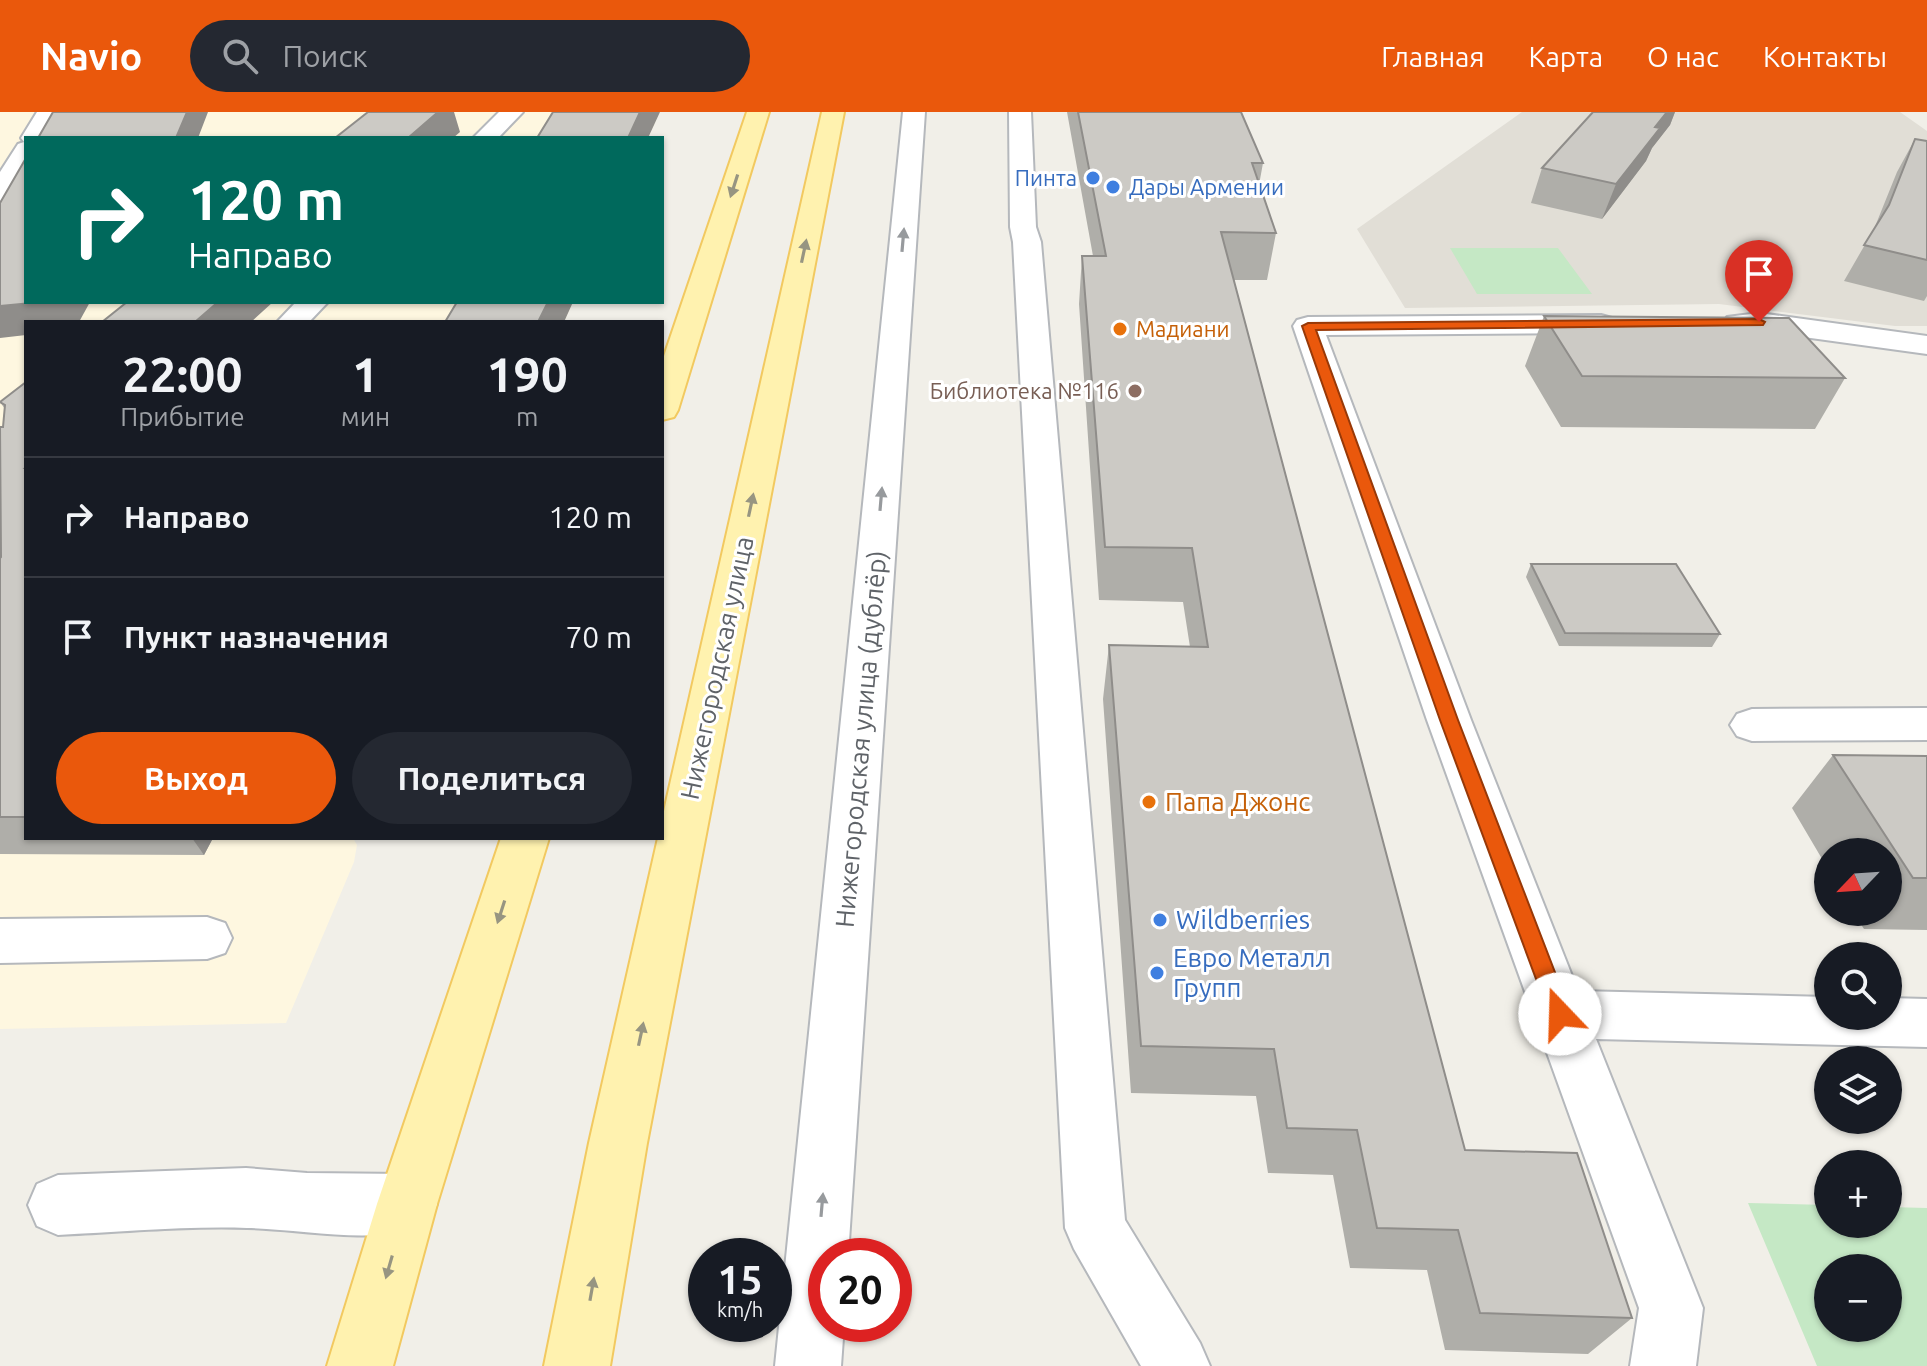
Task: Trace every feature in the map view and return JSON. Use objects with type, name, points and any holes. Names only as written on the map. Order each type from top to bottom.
[{"type":"main road","points":[[664,404],[758,112]]},
{"type":"main road","name":"Нижегородская улица","points":[[577,1366],[618,1143],[833,112]]},
{"type":"main road","points":[[360,1366],[407,1204],[524,840]]},
{"type":"street","points":[[34,136],[48,112]]},
{"type":"street","points":[[487,136],[512,112]]},
{"type":"street","name":"Нижегородская улица (дублёр)","points":[[808,1366],[914,112]]},
{"type":"street","points":[[1020,112],[1023,227],[1028,258],[1095,1228],[1177,1366]]},
{"type":"street","points":[[0,193],[24,152]]},
{"type":"street","points":[[294,320],[311,304]]},
{"type":"street","points":[[1697,323],[1759,322],[1927,345]]},
{"type":"street","points":[[1635,324],[1308,326],[1449,720],[1671,1308],[1663,1366]]},
{"type":"street","points":[[1752,725],[1927,724]]},
{"type":"street","points":[[0,941],[207,938]]},
{"type":"street","points":[[1560,1014],[1927,1023]]},
{"type":"street","points":[[58,1205],[246,1198],[307,1203],[407,1204]]},
{"type":"shaded area","points":[[0,112],[660,112],[649,136],[24,136],[24,304],[572,304],[565,320],[24,320],[24,840],[354,840],[357,845],[354,862],[286,1023],[0,1029]]},
{"type":"shaded area","points":[[1522,112],[1900,112],[1927,131],[1927,326],[1895,326],[1719,304],[1405,308],[1357,229]]},
{"type":"green space","points":[[1450,248],[1558,248],[1592,294],[1477,294]]},
{"type":"green space","points":[[1748,1203],[1814,1205],[1814,1238],[1902,1238],[1902,1207],[1927,1208],[1927,1366],[1817,1366]]},
{"type":"building","points":[[53,112],[187,112],[177,136],[39,136]]},
{"type":"building","points":[[368,112],[438,112],[410,136],[338,136]]},
{"type":"building","points":[[553,112],[640,112],[629,136],[538,136]]},
{"type":"building","points":[[1078,112],[1241,112],[1263,163],[1252,163],[1276,233],[1221,232],[1465,1150],[1577,1153],[1632,1318],[1480,1313],[1458,1230],[1377,1228],[1357,1130],[1287,1128],[1274,1049],[1141,1046],[1109,645],[1208,647],[1192,548],[1105,547],[1082,256],[1106,256]]},
{"type":"building","points":[[1593,112],[1667,112],[1655,127],[1660,128],[1616,184],[1542,168]]},
{"type":"building","points":[[1915,139],[1927,141],[1927,260],[1864,245],[1889,205]]},
{"type":"building","points":[[24,161],[24,304],[0,306],[0,203]]},
{"type":"building","points":[[124,304],[216,304],[197,320],[104,320]]},
{"type":"building","points":[[456,304],[547,304],[539,320],[446,320]]},
{"type":"building","points":[[1544,316],[1789,318],[1845,378],[1582,376]]},
{"type":"building","points":[[24,384],[24,817],[0,817],[0,427],[3,427],[5,405],[0,402]]},
{"type":"building","points":[[1531,564],[1676,564],[1720,634],[1565,633]]},
{"type":"building","points":[[1833,755],[1927,756],[1927,878],[1913,878],[1902,861],[1902,838],[1887,838]]},
{"type":"place","name":"Пинта","points":[[1093,178]]},
{"type":"place","name":"Дары Армении","points":[[1113,187]]},
{"type":"place","name":"Мадиани","points":[[1120,329]]},
{"type":"place","name":"Библиотека №116","points":[[1135,391]]},
{"type":"place","name":"Папа Джонс","points":[[1149,802]]},
{"type":"place","name":"Wildberries","points":[[1160,920]]},
{"type":"place","name":"Евро Металл Групп","points":[[1157,973]]},
{"type":"route","points":[[1560,1014],[1449,720],[1308,326],[1759,322]]}]
